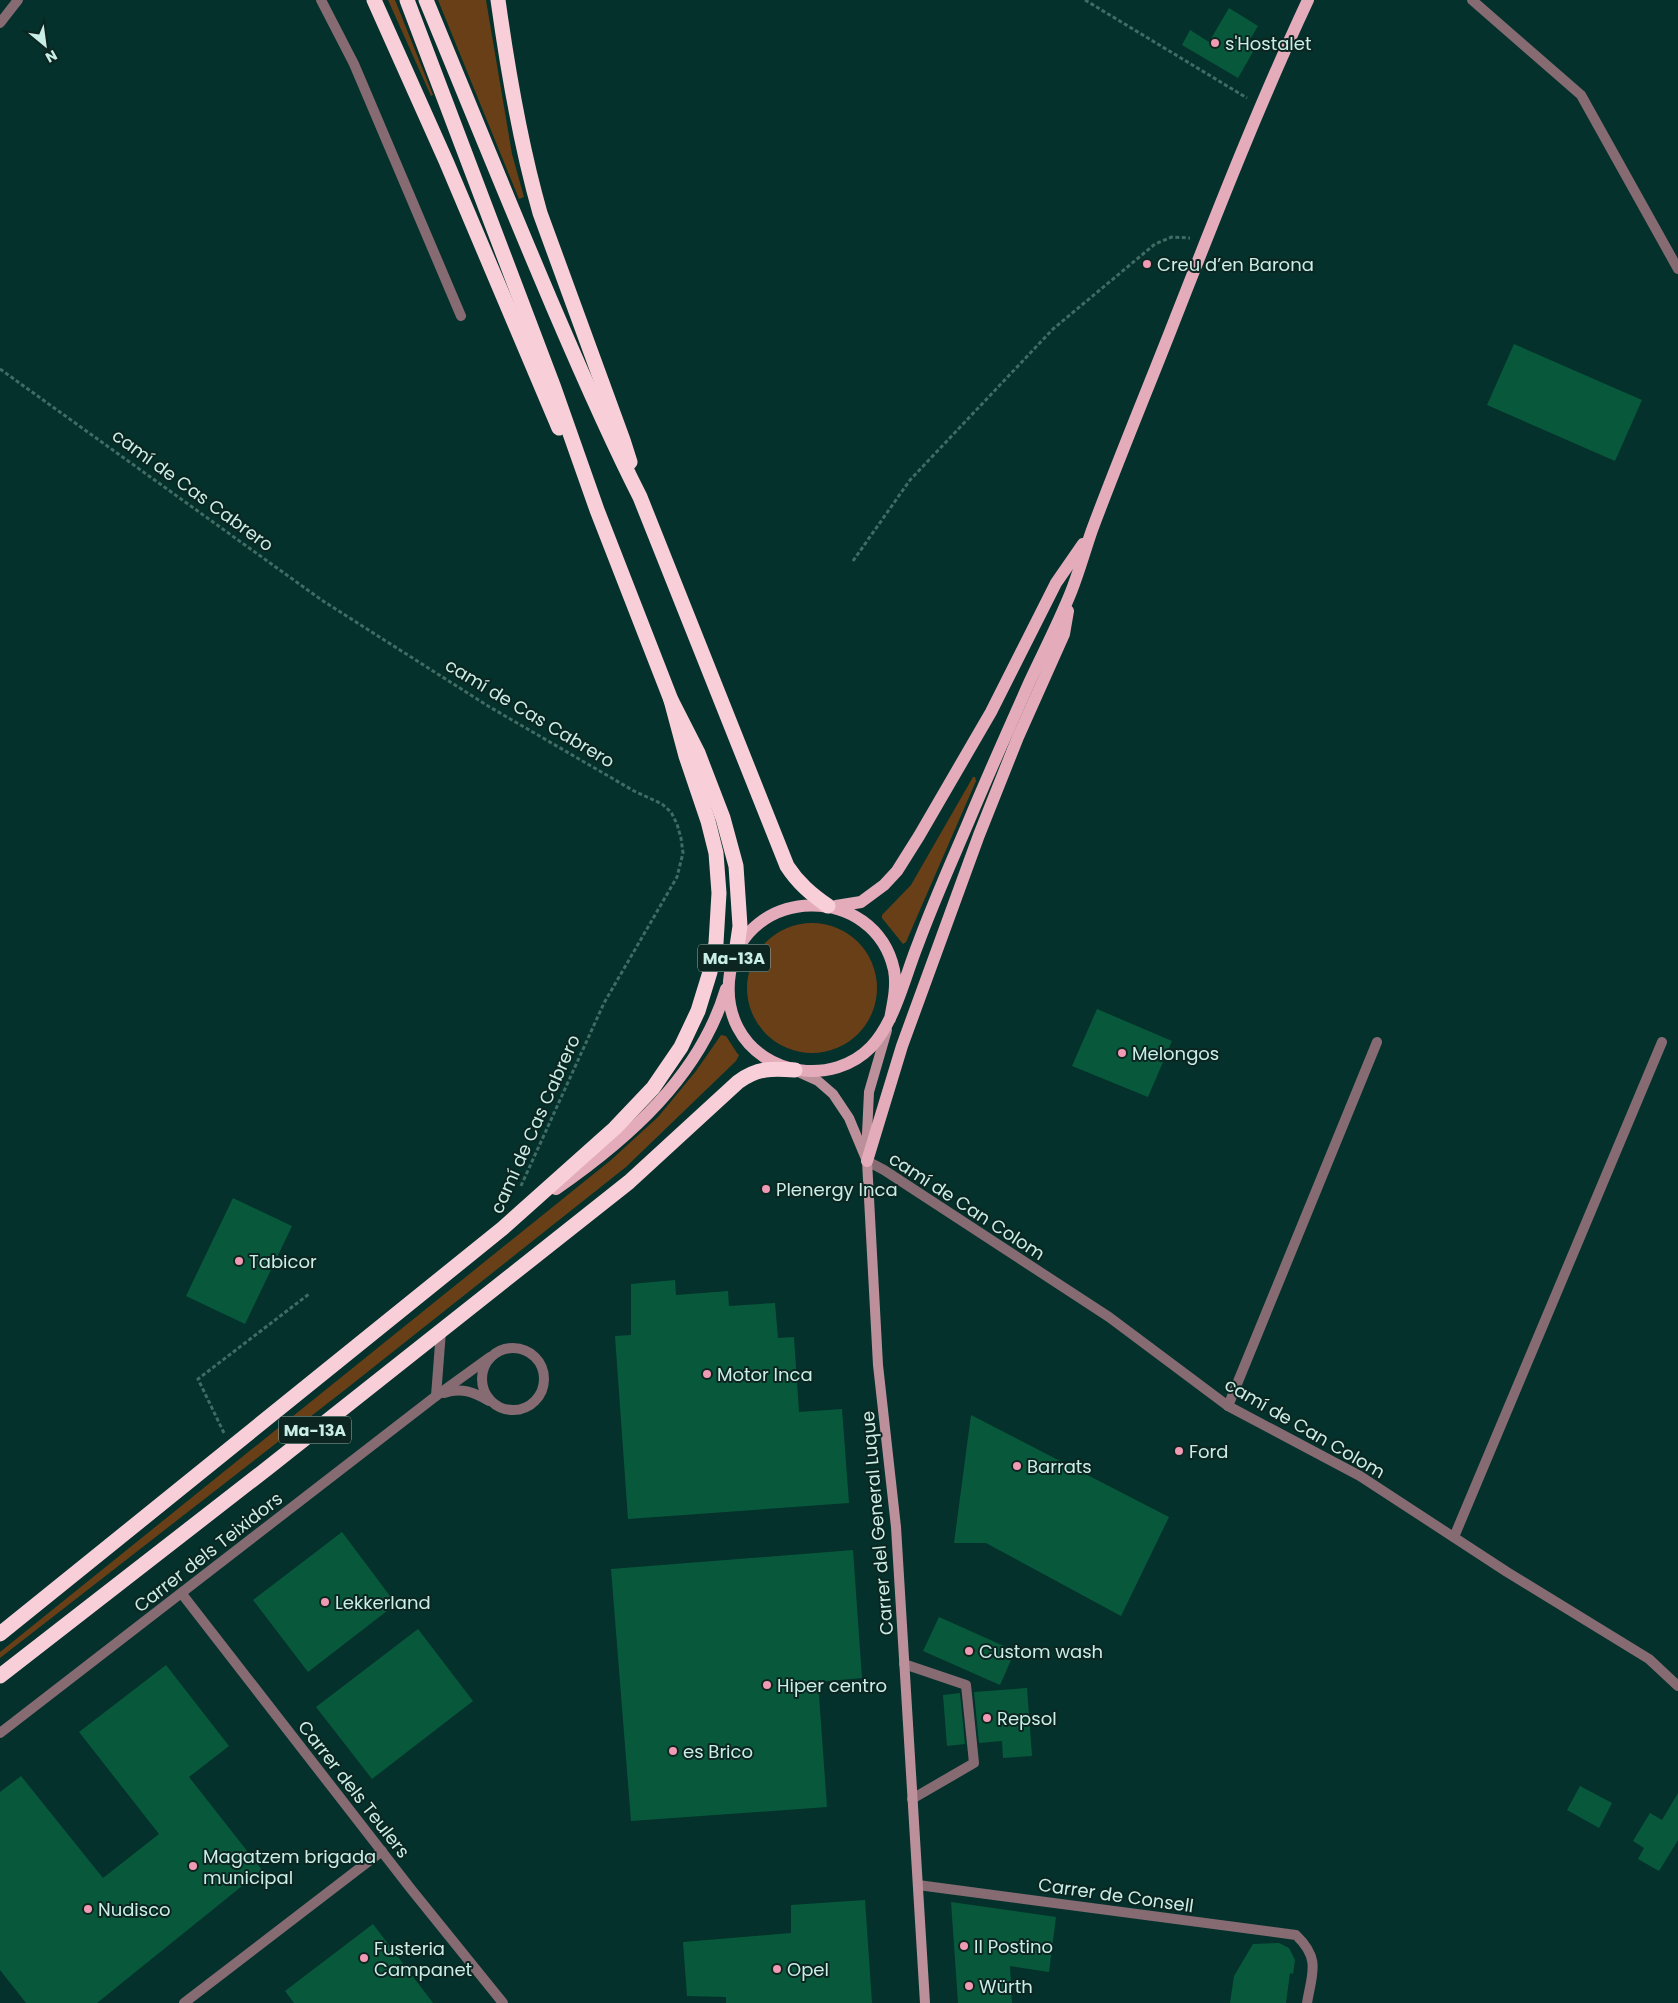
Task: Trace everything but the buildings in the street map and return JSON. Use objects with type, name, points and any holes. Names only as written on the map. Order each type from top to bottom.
[{"type":"highway","points":[[374,0],[446,161],[543,392],[596,510]]},
{"type":"highway","points":[[408,0],[554,388],[596,510],[671,700],[698,753],[723,818],[736,866],[740,911],[736,953]]},
{"type":"highway","points":[[426,0],[514,216],[612,442],[640,497],[787,866],[807,891],[828,906]]},
{"type":"highway","points":[[498,0],[514,105],[532,186],[624,440],[640,497]]},
{"type":"highway","points":[[521,1213],[615,1128],[653,1088],[682,1046],[698,1012],[710,972],[716,942],[719,892],[716,853],[671,700]]},
{"type":"highway","name":"Ma-13A","points":[[0,1676],[629,1182],[748,1074],[765,1068],[796,1070]]},
{"type":"highway","name":"Ma-13A","points":[[0,1634],[521,1213]]},
{"type":"main road","name":"Ma-13A","points":[[729,977],[730,1005],[740,1032],[755,1050],[764,1057],[796,1070],[818,1072],[851,1062],[869,1049],[890,1019],[919,940],[976,804],[1072,592],[1092,532],[1206,241],[1260,106],[1308,0]]},
{"type":"main road","name":"Ma-13A","points":[[521,1213],[597,1158],[653,1109],[696,1051],[715,1017],[736,953],[748,934],[757,925],[778,912],[802,905],[842,906],[861,902],[884,885],[897,872],[991,712],[1056,583],[1092,532]]},
{"type":"main road","points":[[866,1161],[902,1046],[979,835],[1018,737],[1064,634],[1072,592]]},
{"type":"main road","name":"Ma-13A","points":[[828,906],[849,913],[859,919],[877,935],[884,945],[893,968],[895,981],[890,1019]]},
{"type":"main road","points":[[866,1161],[869,1092],[890,1019]]},
{"type":"main road","name":"Carrer del General Luque","points":[[796,1070],[818,1081],[833,1094],[849,1118],[866,1161],[878,1365],[896,1526],[925,2003]]},
{"type":"street","points":[[0,23],[18,0]]},
{"type":"street","points":[[321,0],[354,64],[461,316]]},
{"type":"street","points":[[1472,0],[1580,95],[1678,268]]},
{"type":"street","points":[[1228,1406],[1377,1042]]},
{"type":"street","points":[[1454,1537],[1662,1042]]},
{"type":"street","name":"camí de Can Colom","points":[[866,1161],[884,1170],[1109,1317],[1228,1406],[1360,1476],[1507,1572],[1649,1659],[1678,1686]]},
{"type":"street","points":[[440,1331],[436,1396],[446,1392],[469,1391],[501,1408],[521,1410],[530,1406],[544,1389],[545,1378],[538,1358],[530,1351],[509,1347],[498,1351],[490,1357],[482,1375],[482,1385],[492,1403]]},
{"type":"street","name":"Carrer dels Teixidors","points":[[0,1733],[436,1396],[490,1357]]},
{"type":"street","name":"Carrer dels Teulers","points":[[182,1594],[503,2003]]},
{"type":"street","points":[[904,1664],[966,1685],[974,1763],[912,1799]]},
{"type":"street","points":[[184,2003],[382,1851]]},
{"type":"street","name":"Carrer de Consell","points":[[918,1885],[1296,1935],[1306,1944],[1314,1961],[1307,2003]]},
{"type":"path","points":[[1085,0],[1260,106]]},
{"type":"path","points":[[853,561],[910,480],[1053,329],[1155,244],[1172,237],[1182,236],[1206,241]]},
{"type":"path","name":"camí de Cas Cabrero","points":[[0,369],[323,601],[488,706],[634,791],[662,804],[671,812],[677,824],[682,853],[677,877],[604,1003],[535,1152],[518,1194]]},
{"type":"path","points":[[231,1449],[198,1379],[308,1294]]},
{"type":"shaded area","points":[[388,0],[395,0],[433,95],[431,96]]},
{"type":"shaded area","points":[[438,0],[486,0],[512,154],[524,197],[519,199]]},
{"type":"shaded area","points":[[973,777],[975,777],[976,781],[906,942],[903,944],[882,918],[882,915],[911,885]]},
{"type":"shaded area","points":[[812,923],[825,924],[837,928],[858,942],[872,963],[876,975],[876,1001],[872,1013],[858,1034],[837,1048],[825,1052],[812,1053],[799,1052],[787,1048],[766,1034],[752,1013],[748,1001],[747,988],[748,975],[752,963],[766,942],[787,928],[799,924]]},
{"type":"shaded area","points":[[721,1035],[726,1036],[739,1055],[736,1061],[626,1167],[346,1389],[0,1658],[0,1652],[611,1160],[658,1117],[696,1071]]},
{"type":"place","name":"s'Hostalet","points":[[1215,43]]},
{"type":"place","name":"Creu d’en Barona","points":[[1147,264]]},
{"type":"place","name":"Melongos","points":[[1122,1053]]},
{"type":"place","name":"Plenergy Inca","points":[[766,1189]]},
{"type":"place","name":"Tabicor","points":[[239,1261]]},
{"type":"place","name":"Motor Inca","points":[[707,1374]]},
{"type":"place","name":"Ford","points":[[1179,1451]]},
{"type":"place","name":"Barrats","points":[[1017,1466]]},
{"type":"place","name":"Lekkerland","points":[[325,1602]]},
{"type":"place","name":"Custom wash","points":[[969,1651]]},
{"type":"place","name":"Hiper centro","points":[[767,1685]]},
{"type":"place","name":"Repsol","points":[[987,1718]]},
{"type":"place","name":"es Brico","points":[[673,1751]]},
{"type":"place","name":"Magatzem brigada municipal","points":[[193,1866]]},
{"type":"place","name":"Nudisco","points":[[88,1909]]},
{"type":"place","name":"Il Postino","points":[[964,1946]]},
{"type":"place","name":"Fusteria Campanet","points":[[364,1958]]},
{"type":"place","name":"Opel","points":[[777,1969]]},
{"type":"place","name":"Würth","points":[[969,1986]]}]
